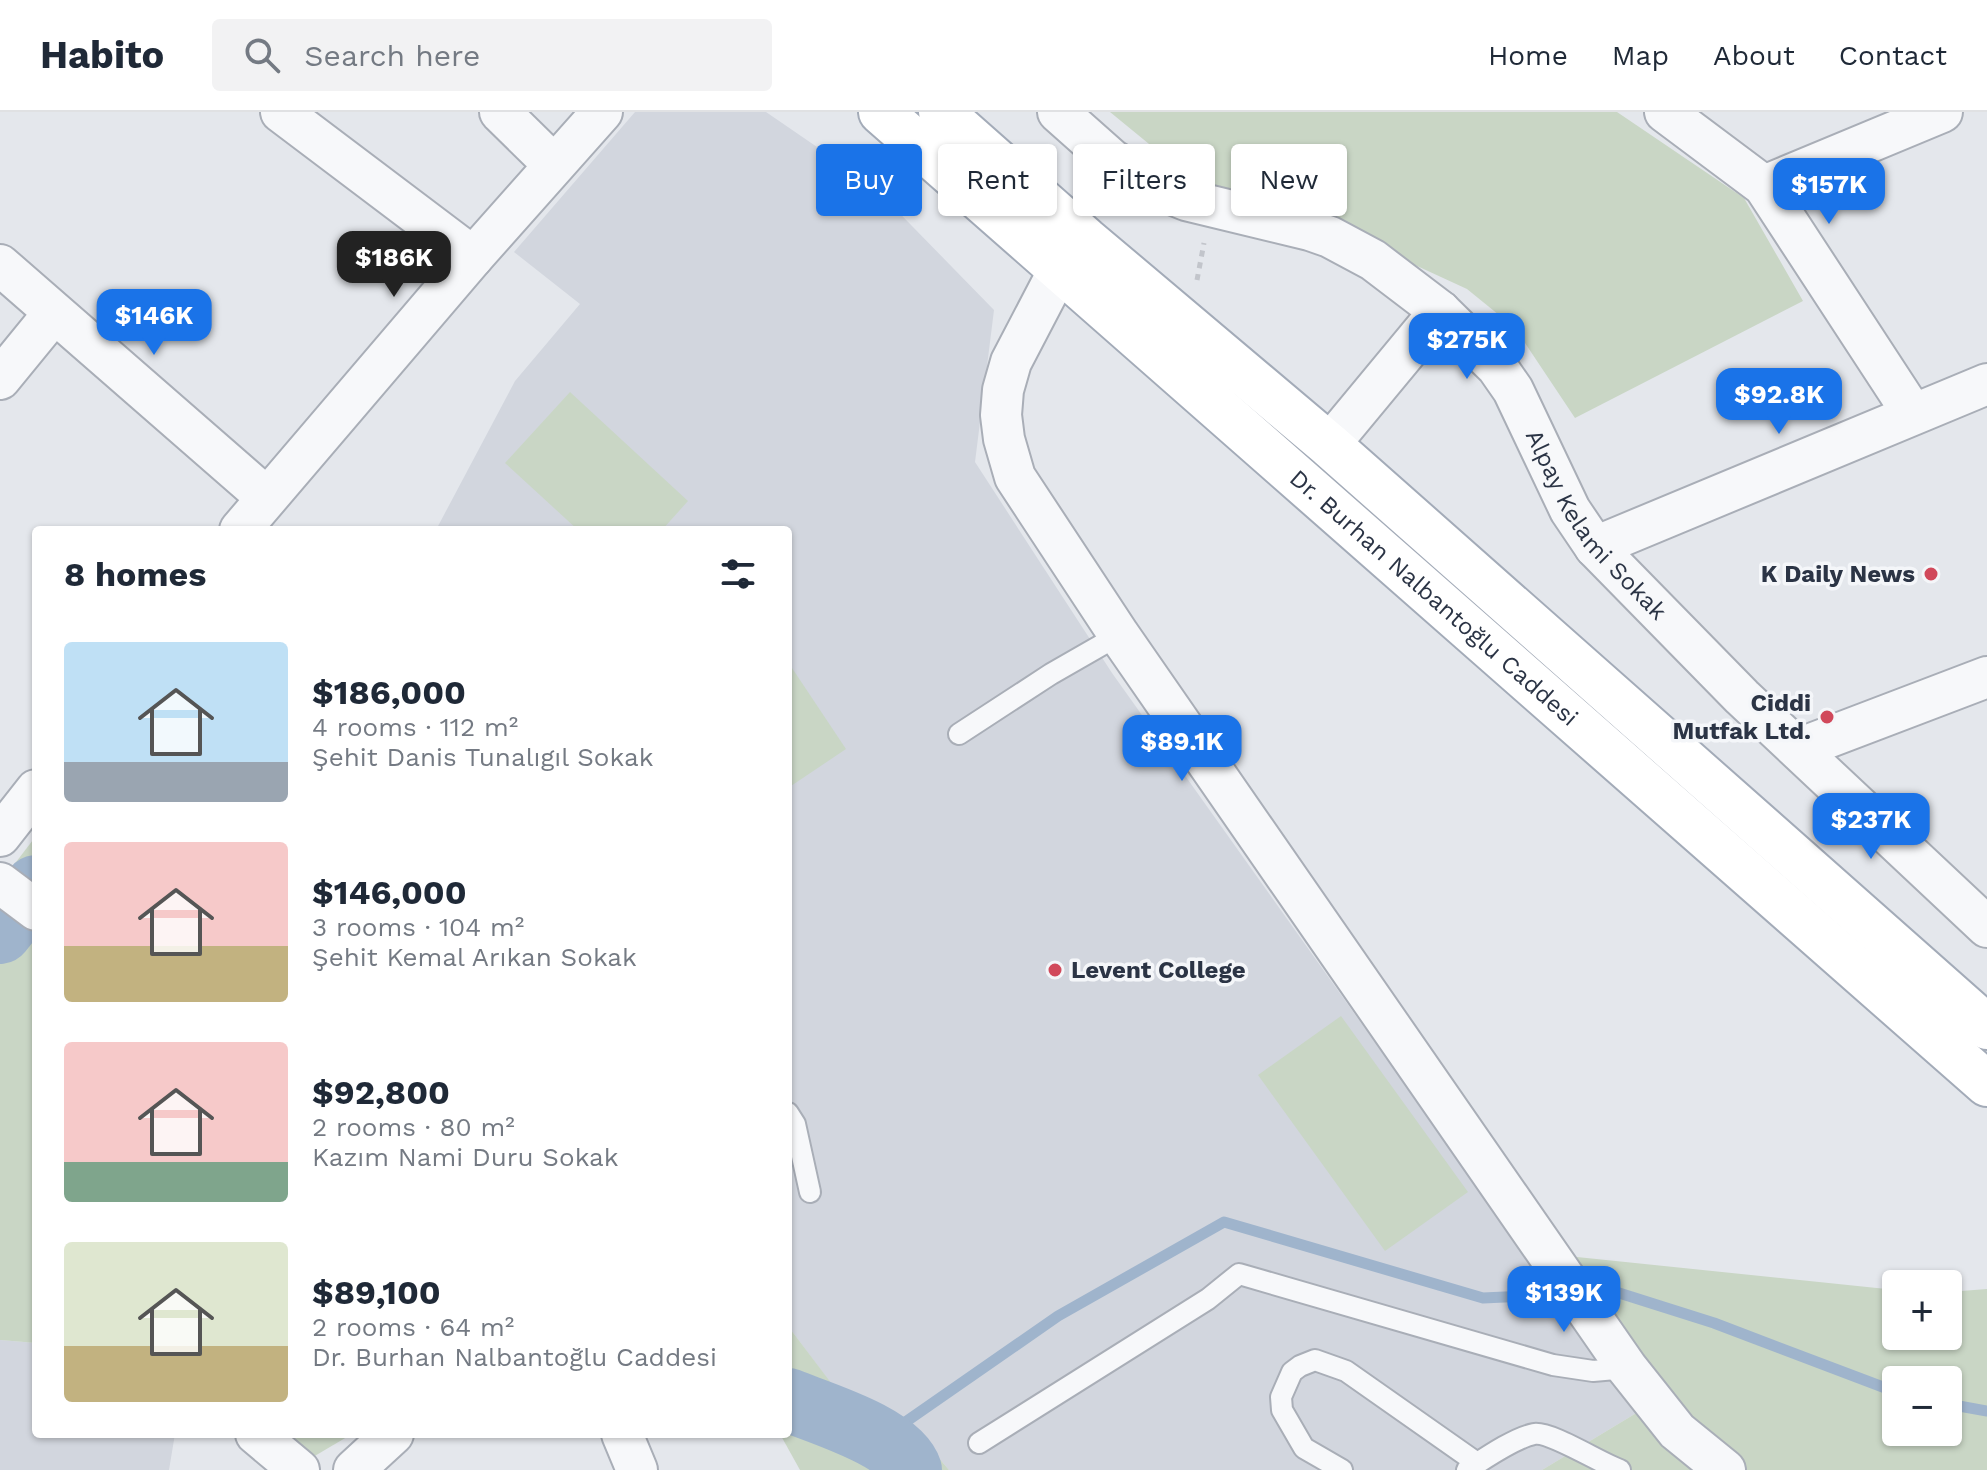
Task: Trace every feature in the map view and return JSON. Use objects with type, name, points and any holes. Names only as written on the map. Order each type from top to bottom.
[{"type":"main road","name":"Dr. Burhan Nalbantoğlu Caddesi","points":[[881,112],[1987,1084]]},
{"type":"main road","name":"Dr. Burhan Nalbantoğlu Caddesi","points":[[941,112],[1329,445],[1987,1027]]},
{"type":"street","points":[[281,112],[473,257]]},
{"type":"street","points":[[500,112],[554,165]]},
{"type":"street","points":[[243,526],[473,257],[602,112]]},
{"type":"street","name":"Alpay Kelami Sokak","points":[[1058,112],[1094,144]]},
{"type":"street","points":[[1665,112],[1764,186],[1913,414]]},
{"type":"street","points":[[1764,186],[1942,112]]},
{"type":"street","name":"Alpay Kelami Sokak","points":[[1215,207],[1330,237],[1373,260],[1440,311],[1480,348],[1513,390],[1570,510],[1595,547],[1798,749],[1987,927]]},
{"type":"street","points":[[0,265],[266,497]]},
{"type":"street","points":[[1060,268],[1011,362],[1002,402],[1004,439],[1015,477],[1119,635],[1627,1368],[1677,1431],[1725,1470]]},
{"type":"street","points":[[1329,445],[1440,311]]},
{"type":"street","points":[[0,379],[54,313]]},
{"type":"street","points":[[1595,547],[1987,384]]},
{"type":"street","points":[[1798,749],[1987,677]]},
{"type":"street","points":[[0,836],[32,795]]},
{"type":"street","points":[[0,883],[32,907]]},
{"type":"street","points":[[261,1438],[299,1470]]},
{"type":"street","points":[[354,1470],[389,1438]]},
{"type":"street","points":[[624,1438],[637,1470]]},
{"type":"lane","points":[[959,734],[1051,674],[1119,635]]},
{"type":"lane","points":[[792,1119],[810,1192]]},
{"type":"lane","points":[[979,1443],[1208,1299],[1239,1274],[1553,1365],[1593,1371],[1627,1368]]},
{"type":"lane","points":[[1342,1470],[1304,1448],[1282,1410],[1281,1397],[1292,1372],[1315,1360],[1346,1371],[1472,1467],[1534,1434],[1550,1436],[1600,1463],[1620,1470]]},
{"type":"path","points":[[1175,315],[1197,282],[1208,216]]},
{"type":"shaded area","name":"Levent College","points":[[635,112],[766,112],[816,146],[816,216],[902,216],[994,310],[975,462],[1112,673],[1638,1412],[1542,1470],[949,1470],[927,1444],[847,1405],[792,1331],[792,526],[438,526],[515,381],[580,304],[514,252]]},
{"type":"shaded area","points":[[0,1340],[32,1343],[32,1438],[174,1438],[169,1470],[0,1470]]},
{"type":"green space","points":[[1110,112],[1617,112],[1744,198],[1803,301],[1575,418],[1515,328],[1467,289],[1309,216],[1347,216],[1347,144],[1231,144],[1231,191],[1215,186],[1215,144],[1149,144]]},
{"type":"green space","points":[[570,392],[688,501],[666,526],[574,526],[505,463]]},
{"type":"green space","points":[[792,668],[846,749],[792,785]]},
{"type":"green space","points":[[32,841],[32,1343],[0,1340],[0,883]]},
{"type":"green space","points":[[1341,1016],[1468,1192],[1385,1251],[1258,1075]]},
{"type":"green space","points":[[1577,1257],[1882,1289],[1882,1350],[1962,1350],[1962,1291],[1987,1289],[1987,1470],[1542,1470],[1638,1412],[1534,1266]]},
{"type":"green space","points":[[792,1331],[847,1404],[927,1444],[949,1470],[800,1470],[782,1438],[792,1438]]},
{"type":"green space","points":[[289,1438],[345,1438],[313,1457]]},
{"type":"waterway","points":[[0,932],[32,892]]},
{"type":"waterway","points":[[881,1439],[1058,1316],[1224,1222],[1483,1298],[1565,1294]]},
{"type":"waterway","points":[[1586,1293],[1616,1292],[1714,1323],[1882,1387]]},
{"type":"waterway","points":[[792,1402],[875,1436],[903,1458],[910,1470]]},
{"type":"waterway","points":[[1962,1407],[1987,1411]]},
{"type":"place","name":"K Daily News","points":[[1931,574]]},
{"type":"place","name":"Ciddi Mutfak Ltd.","points":[[1827,717]]},
{"type":"place","name":"Levent College","points":[[1055,970]]}]
